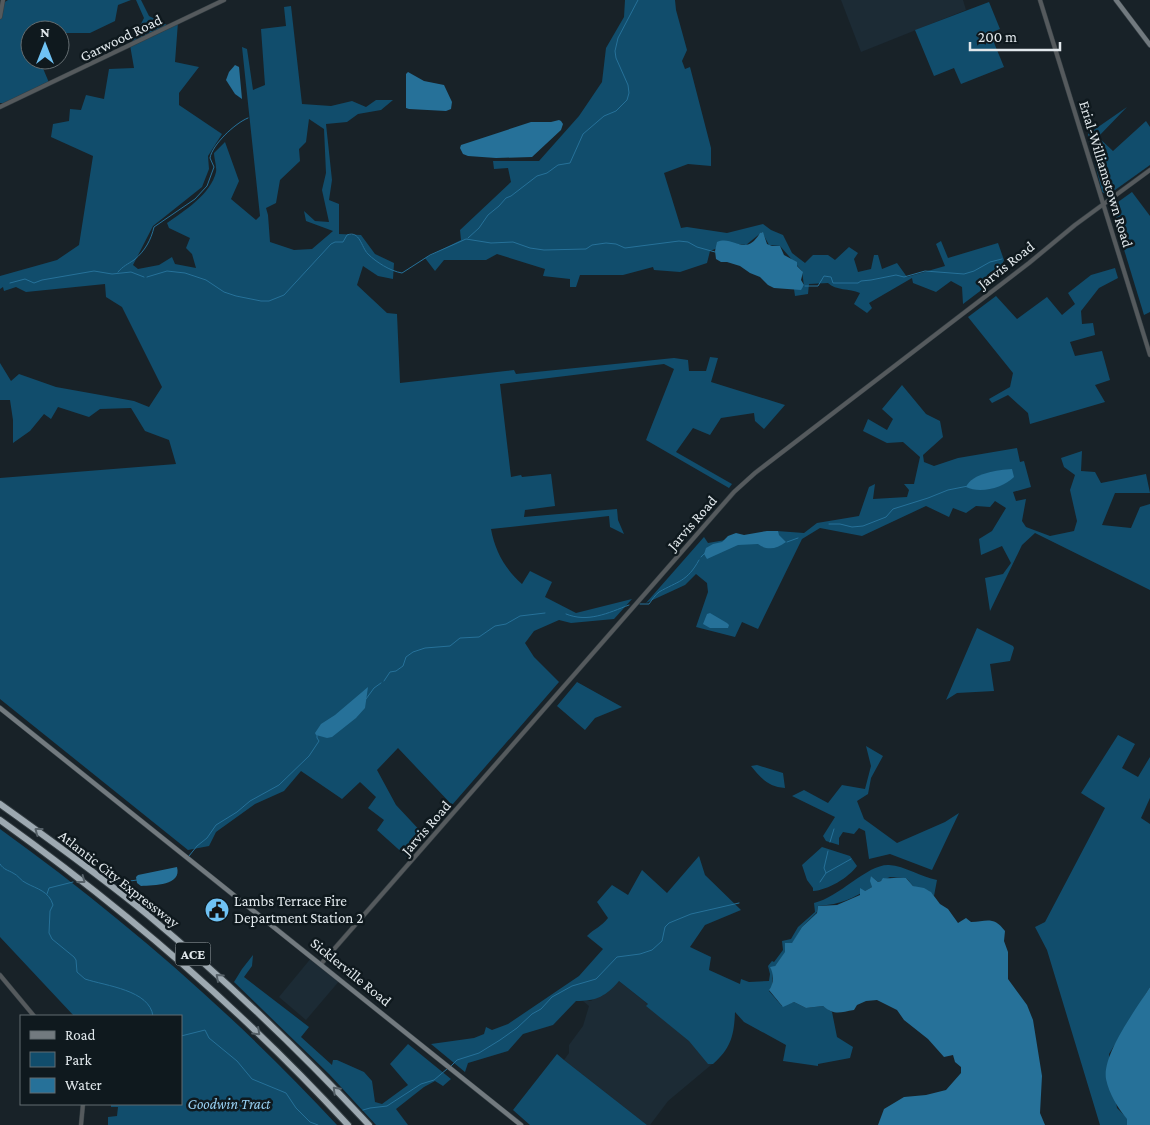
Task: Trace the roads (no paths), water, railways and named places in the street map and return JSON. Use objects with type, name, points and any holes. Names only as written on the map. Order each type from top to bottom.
[{"type":"highway","name":"Atlantic City Expressway","points":[[0,804],[98,876],[178,940],[254,1009],[369,1125]]},
{"type":"highway","name":"Atlantic City Expressway","points":[[0,820],[88,885],[147,933],[262,1037],[348,1125]]},
{"type":"main road","points":[[1116,0],[1150,45]]},
{"type":"main road","name":"Sicklerville Road","points":[[0,708],[521,1125]]},
{"type":"street","points":[[0,17],[3,0]]},
{"type":"street","name":"Garwood Road","points":[[0,107],[224,0]]},
{"type":"street","name":"Erial-Williamstown Road","points":[[1040,0],[1150,355]]},
{"type":"street","name":"Jarvis Road","points":[[321,964],[738,488],[1076,225],[1150,170]]},
{"type":"street","points":[[0,975],[33,1015]]},
{"type":"street","points":[[81,1125],[83,1105]]},
{"type":"water","points":[[235,65],[239,67],[242,99],[235,94],[226,80],[229,72]]},
{"type":"water","points":[[408,72],[424,81],[444,85],[452,102],[451,109],[446,111],[406,108],[406,74]]},
{"type":"water","points":[[559,120],[563,124],[561,130],[532,157],[496,158],[468,156],[463,154],[460,148],[461,145],[531,122]]},
{"type":"water","points":[[763,232],[767,244],[780,246],[784,255],[797,262],[797,266],[803,272],[801,280],[804,285],[801,290],[774,288],[760,277],[740,266],[716,259],[717,242],[729,241],[744,245],[749,244]]},
{"type":"water","points":[[1012,469],[1014,477],[998,487],[978,490],[966,487],[969,482],[980,475],[993,471]]},
{"type":"water","points":[[778,531],[779,535],[786,542],[772,548],[765,548],[758,544],[738,545],[707,559],[704,554],[706,548],[722,542],[728,536],[736,533],[744,535]]},
{"type":"water","points":[[710,613],[727,623],[729,625],[728,628],[710,628],[703,624],[707,614]]},
{"type":"water","points":[[368,687],[365,708],[356,718],[332,737],[327,738],[316,735],[315,733],[321,724],[335,715]]},
{"type":"water","points":[[177,867],[175,878],[166,883],[141,886],[137,883],[136,877],[138,875]]},
{"type":"water","points":[[871,876],[878,882],[883,878],[906,878],[913,886],[924,888],[931,892],[940,904],[948,909],[958,923],[966,918],[971,922],[990,920],[997,923],[1005,931],[1004,941],[1008,952],[1008,979],[1027,1005],[1033,1020],[1042,1076],[1040,1113],[1045,1125],[878,1125],[884,1109],[904,1097],[926,1095],[946,1090],[961,1073],[961,1067],[955,1062],[953,1055],[944,1057],[928,1039],[904,1020],[897,1010],[877,1000],[866,1001],[857,1005],[854,1010],[838,1012],[831,1011],[823,1006],[806,1008],[794,1002],[783,1007],[769,990],[773,979],[770,967],[775,966],[785,952],[785,943],[792,943],[802,927],[817,913],[818,906],[837,905],[860,895],[860,888],[865,891],[872,887]]},
{"type":"water","points":[[1150,987],[1150,1125],[1127,1125],[1127,1119],[1109,1090],[1106,1069],[1115,1044]]},
{"type":"waterway","points":[[468,238],[506,198],[537,176],[547,173],[558,165],[570,163],[583,134],[604,116],[616,111],[627,100],[629,93],[628,85],[616,58],[615,51],[618,38],[638,0]]},
{"type":"waterway","points":[[118,272],[141,253],[149,241],[154,227],[195,199],[207,186],[214,167],[210,158],[215,147],[231,129],[248,118]]},
{"type":"waterway","points":[[147,277],[167,271],[185,273],[206,280],[224,292],[236,296],[269,301],[284,295],[331,244],[343,242],[347,235],[351,234],[358,237],[368,254],[375,260],[388,268],[402,273],[430,255],[466,239],[491,243],[513,242],[530,248],[544,250],[586,249],[592,245],[606,243],[616,244],[625,248],[679,241],[688,242],[697,247],[715,252]]},
{"type":"waterway","points":[[805,286],[818,286],[824,276],[831,277],[833,283],[858,283],[896,275],[904,277],[925,271],[964,274],[990,262],[1002,259]]},
{"type":"waterway","points":[[10,283],[25,279],[34,283],[94,271],[112,274],[131,272],[144,277]]},
{"type":"waterway","points":[[829,524],[852,527],[863,526],[886,517],[893,509],[948,490],[968,486]]},
{"type":"waterway","points":[[787,542],[798,538]]},
{"type":"waterway","points":[[701,557],[705,553]]},
{"type":"waterway","points":[[640,604],[649,604],[659,592],[686,577],[699,560]]},
{"type":"waterway","points":[[566,614],[582,618],[598,616],[629,605]]},
{"type":"waterway","points":[[384,681],[390,672],[396,671],[403,666],[406,657],[413,652],[425,648],[450,646],[460,638],[479,637],[495,626],[506,624],[520,616],[545,613]]},
{"type":"waterway","points":[[366,699],[374,688],[381,683]]},
{"type":"waterway","points":[[189,856],[207,838],[216,825],[250,801],[279,785],[309,756],[319,741],[317,735]]},
{"type":"waterway","points":[[830,842],[834,829]]},
{"type":"waterway","points":[[820,882],[826,873],[824,868],[828,851]]},
{"type":"waterway","points":[[826,873],[851,859]]},
{"type":"waterway","points":[[0,864],[24,882],[49,896],[53,905],[50,911],[49,933],[52,939],[74,957],[77,972],[85,979],[126,990],[136,995],[150,1007],[153,1015]]},
{"type":"waterway","points":[[123,882],[137,880]]},
{"type":"waterway","points":[[47,894],[49,888],[73,882]]},
{"type":"waterway","points":[[451,1066],[457,1060],[479,1053],[500,1040],[541,1009],[552,997],[572,986],[596,979],[617,957],[640,954],[652,950],[662,941],[665,927],[669,923],[691,914],[739,903]]},
{"type":"waterway","points":[[182,1036],[205,1030],[209,1038],[237,1061],[252,1079],[286,1093],[296,1108],[310,1122],[318,1125]]},
{"type":"waterway","points":[[363,1110],[387,1106],[421,1084],[434,1080],[447,1069]]},
{"type":"place","name":"Lambs Terrace Fire Department Station 2","points":[[217,910]]},
{"type":"park label","name":"Goodwin Tract","points":[[229,1104]]}]
